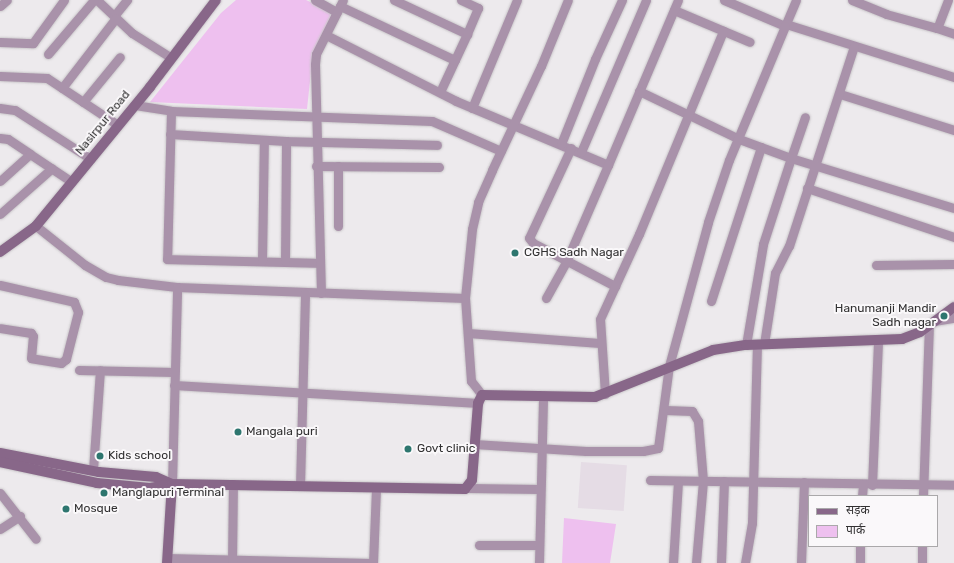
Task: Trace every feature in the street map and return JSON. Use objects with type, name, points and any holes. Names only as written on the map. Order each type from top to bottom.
[{"type":"street","points":[[0,6],[7,0]]},
{"type":"street","points":[[0,42],[33,43],[64,0]]},
{"type":"street","points":[[48,54],[95,0],[132,33],[170,57]]},
{"type":"street","points":[[62,88],[127,0]]},
{"type":"street","name":"Nasirpur Road","points":[[0,252],[36,226],[135,105],[170,57],[216,0]]},
{"type":"street","points":[[315,0],[340,6],[455,60]]},
{"type":"street","points":[[394,0],[468,34]]},
{"type":"street","points":[[440,92],[468,34],[478,8],[461,0]]},
{"type":"street","points":[[472,108],[517,0]]},
{"type":"street","points":[[468,488],[472,480],[474,444],[483,397],[471,381],[465,298],[468,250],[477,209],[568,0]]},
{"type":"street","points":[[561,144],[622,0]]},
{"type":"street","points":[[581,152],[646,0]]},
{"type":"street","points":[[546,298],[566,262],[678,0]]},
{"type":"street","points":[[724,0],[786,25],[954,76]]},
{"type":"street","points":[[474,444],[586,451],[655,449],[660,440],[665,410],[669,366],[708,222],[738,138],[796,0]]},
{"type":"street","points":[[852,0],[886,14],[954,34]]},
{"type":"street","points":[[937,28],[948,0]]},
{"type":"street","points":[[321,292],[316,166],[316,54],[340,6]]},
{"type":"street","points":[[674,10],[750,42]]},
{"type":"street","points":[[605,394],[600,344],[600,319],[723,31]]},
{"type":"street","points":[[326,35],[472,108],[581,152],[608,165]]},
{"type":"street","points":[[745,563],[752,523],[752,482],[760,345],[775,274],[787,251],[807,188],[840,94],[854,46]]},
{"type":"street","points":[[83,102],[120,57]]},
{"type":"street","points":[[0,76],[44,76],[118,125]]},
{"type":"street","points":[[639,91],[738,138],[761,147],[815,166],[954,208]]},
{"type":"street","points":[[840,94],[954,130]]},
{"type":"street","points":[[135,105],[170,111],[315,115],[432,121],[501,151]]},
{"type":"street","points":[[0,108],[15,110],[91,159]]},
{"type":"street","points":[[170,111],[167,259],[320,263]]},
{"type":"street","points":[[746,345],[763,244],[804,116]]},
{"type":"street","points":[[170,134],[264,140],[437,145]]},
{"type":"street","points":[[0,138],[8,139],[72,182]]},
{"type":"street","points":[[262,261],[264,140]]},
{"type":"street","points":[[285,261],[286,140]]},
{"type":"street","points":[[711,302],[761,147]]},
{"type":"street","points":[[571,148],[529,235],[533,243],[566,262],[615,286]]},
{"type":"street","points":[[0,181],[30,154]]},
{"type":"street","points":[[316,166],[439,168]]},
{"type":"street","points":[[338,166],[338,226]]},
{"type":"street","points":[[0,214],[52,168]]},
{"type":"street","points":[[807,188],[954,237]]},
{"type":"street","points":[[36,226],[85,265],[106,277],[177,287],[465,298]]},
{"type":"street","points":[[876,265],[954,264]]},
{"type":"street","points":[[0,285],[74,302],[78,312],[66,359],[61,363],[30,358],[33,336],[31,333],[0,328]]},
{"type":"street","points":[[177,287],[172,484],[167,560],[372,563],[376,488]]},
{"type":"street","points":[[300,486],[305,292]]},
{"type":"street","points":[[174,385],[303,394],[483,397],[543,396],[590,398],[605,394],[704,352],[746,345],[878,341],[912,336],[954,307]]},
{"type":"street","points":[[932,322],[954,318]]},
{"type":"street","points":[[923,495],[932,322]]},
{"type":"street","points":[[468,333],[600,344]]},
{"type":"street","points":[[862,495],[867,484],[878,341]]},
{"type":"street","points":[[79,370],[174,372]]},
{"type":"street","points":[[93,470],[100,370]]},
{"type":"street","points":[[539,563],[543,396]]},
{"type":"street","points":[[665,410],[687,410],[695,414],[698,422],[703,481],[696,563]]},
{"type":"street","points":[[0,453],[93,470],[156,477],[172,484]]},
{"type":"street","points":[[0,462],[97,483],[150,488],[172,484],[233,484],[456,490],[468,488],[540,489]]},
{"type":"street","points":[[650,480],[954,486]]},
{"type":"street","points":[[673,563],[678,481]]},
{"type":"street","points":[[721,563],[724,481]]},
{"type":"street","points":[[800,563],[804,482]]},
{"type":"street","points":[[232,561],[233,484]]},
{"type":"street","points":[[0,493],[20,516],[36,539]]},
{"type":"street","points":[[0,529],[20,516]]},
{"type":"street","points":[[479,545],[539,545]]},
{"type":"street","points":[[860,547],[860,563]]},
{"type":"street","points":[[922,547],[922,563]]},
{"type":"shaded area","points":[[581,462],[627,465],[624,511],[578,508]]},
{"type":"green space","points":[[236,0],[306,0],[332,12],[313,53],[307,109],[150,102],[221,13]]},
{"type":"green space","points":[[564,518],[616,524],[610,563],[562,563]]},
{"type":"place","name":"CGHS Sadh Nagar","points":[[515,253]]},
{"type":"place","name":"Hanumanji Mandir Sadh nagar","points":[[944,316]]},
{"type":"place","name":"Mangala puri","points":[[238,432]]},
{"type":"place","name":"Govt clinic","points":[[408,449]]},
{"type":"place","name":"Kids school","points":[[100,456]]},
{"type":"place","name":"Manglapuri Terminal","points":[[104,493]]},
{"type":"place","name":"Mosque","points":[[66,509]]}]
